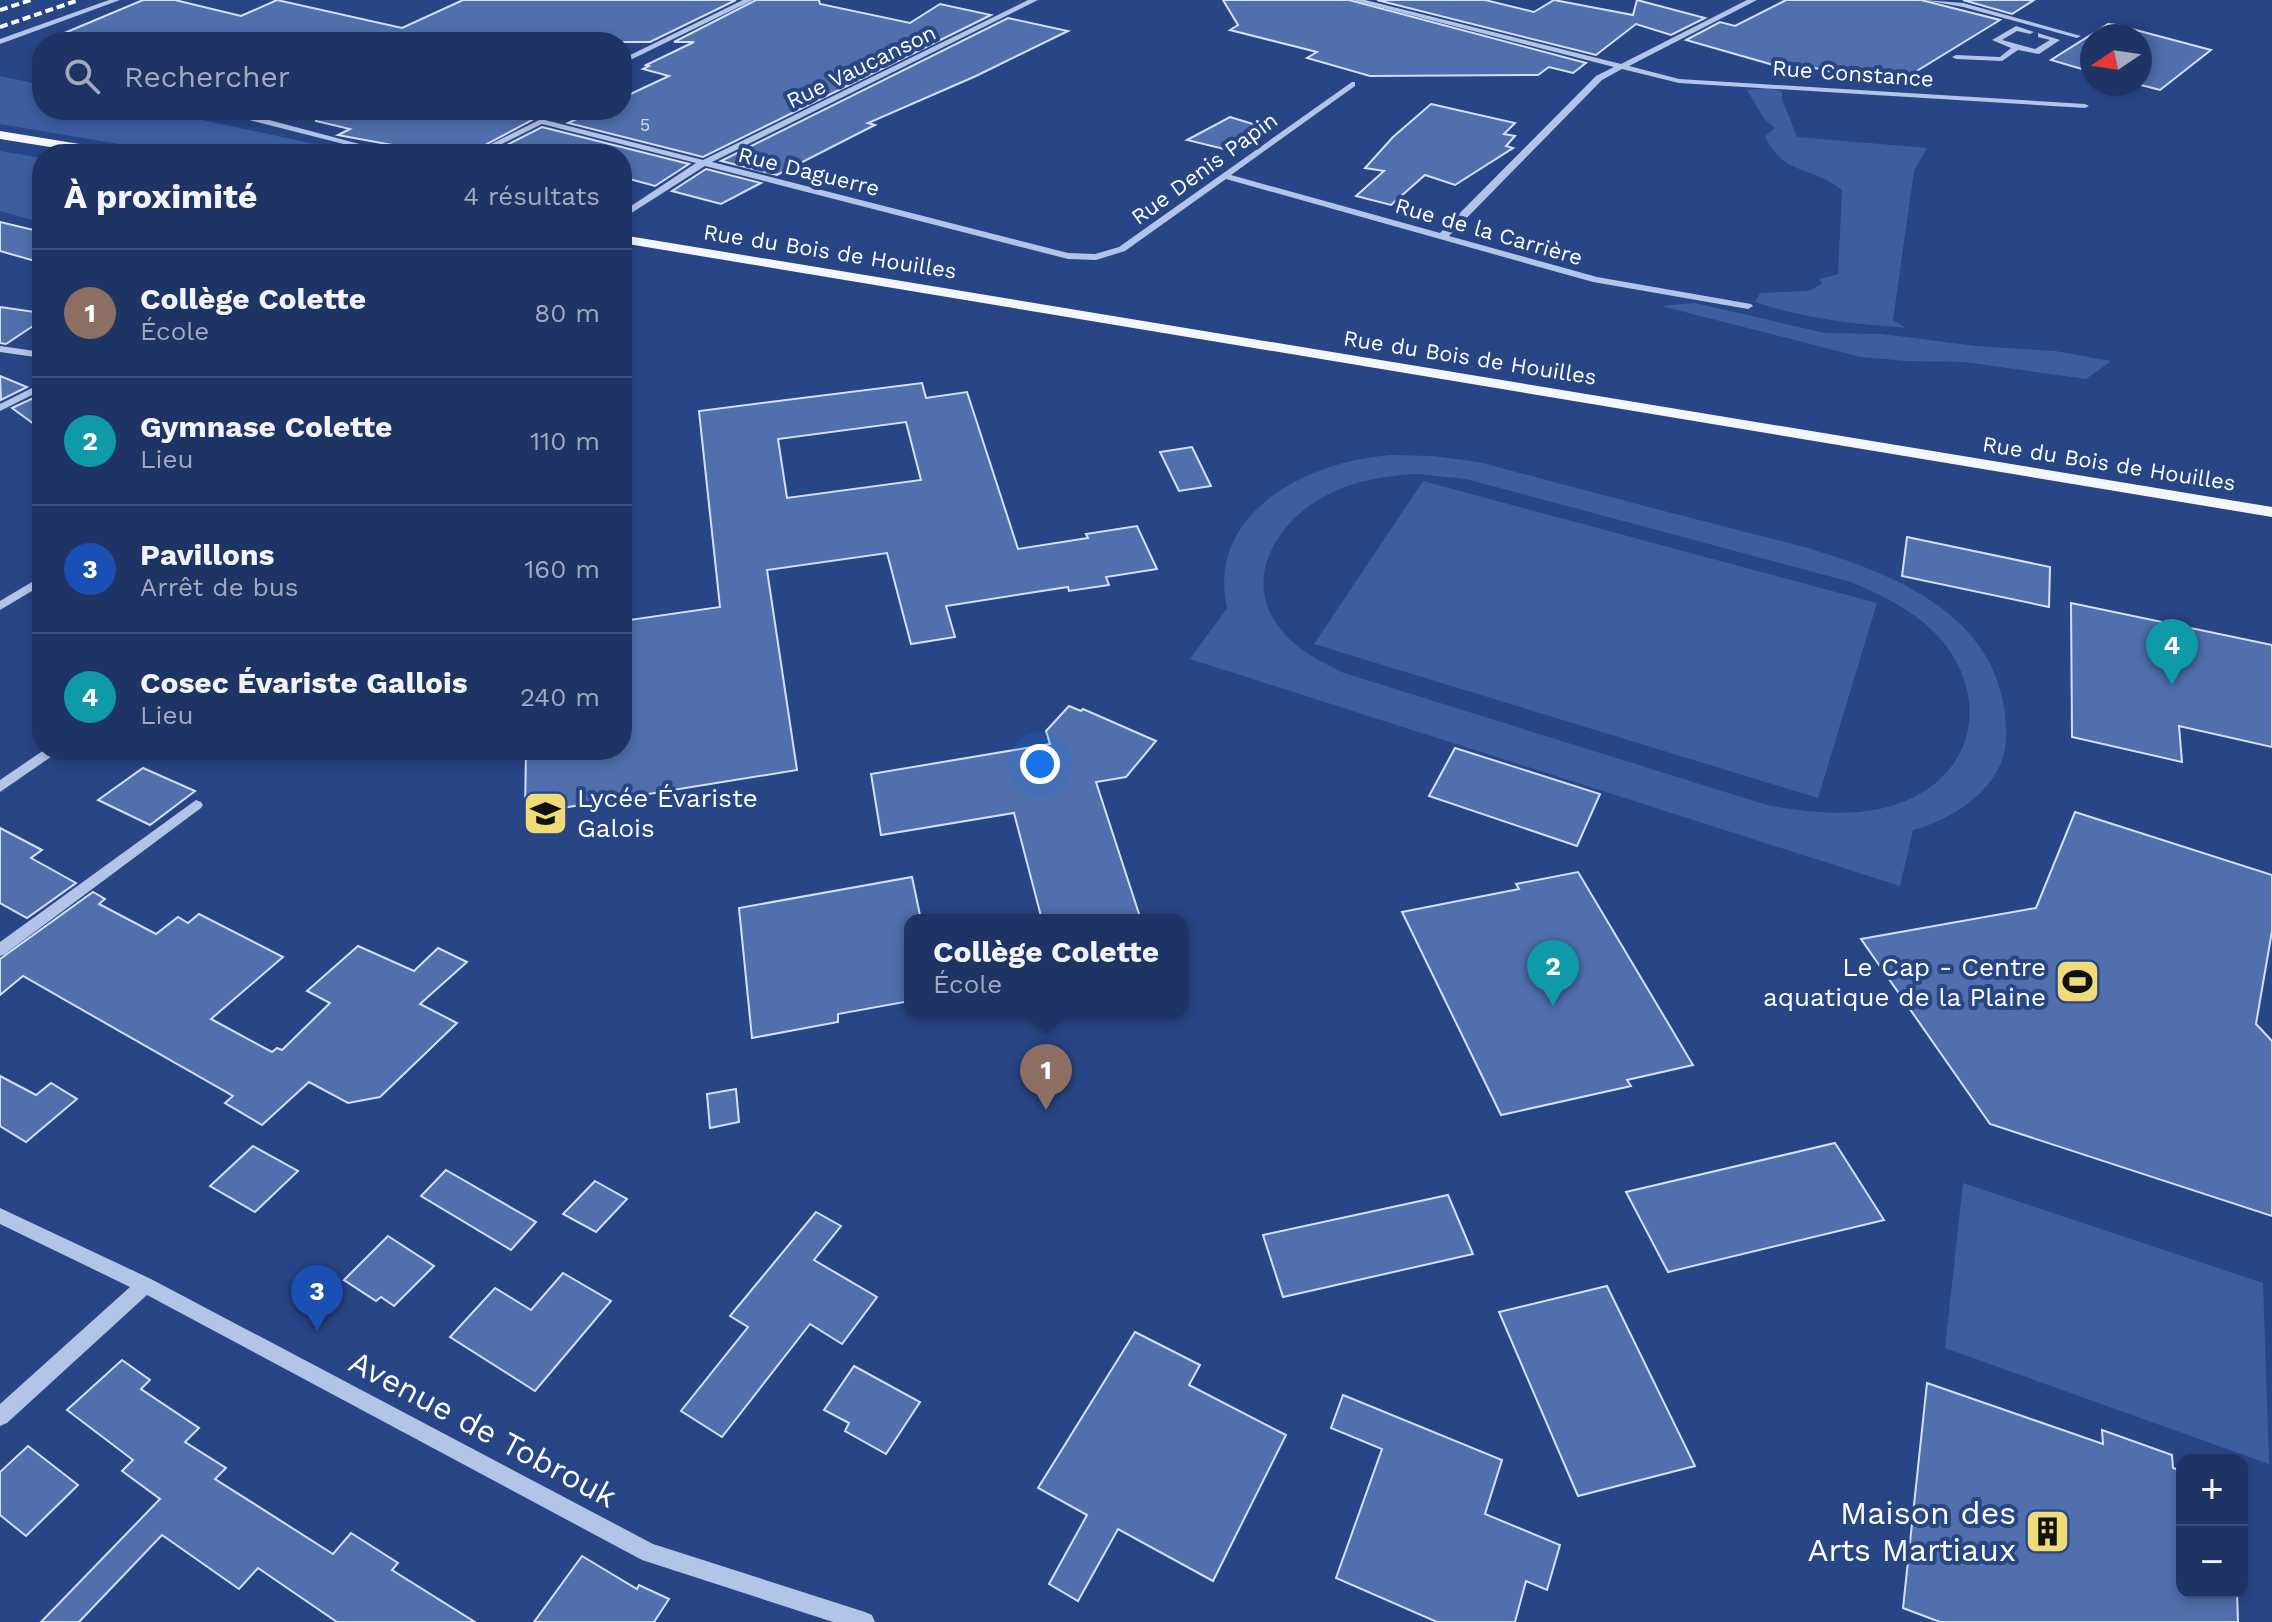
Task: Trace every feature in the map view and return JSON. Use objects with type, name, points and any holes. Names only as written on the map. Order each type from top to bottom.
[{"type":"main road","points":[[0,135],[55,144]]},
{"type":"main road","name":"Rue du Bois de Houilles","points":[[632,241],[2272,512]]},
{"type":"street","points":[[0,42],[116,0]]},
{"type":"street","points":[[632,57],[749,0]]},
{"type":"street","name":"Rue Vaucanson","points":[[632,210],[703,163],[1034,0]]},
{"type":"street","name":"Rue Constance","points":[[1356,0],[1658,76],[1703,84],[1782,85],[2085,106]]},
{"type":"street","points":[[1443,236],[1599,78],[1753,0]]},
{"type":"street","points":[[1928,0],[1963,5],[2077,36]]},
{"type":"street","points":[[2016,28],[2035,33],[2056,40],[2036,52],[1996,40],[2016,28]]},
{"type":"street","points":[[2035,33],[2045,28]]},
{"type":"street","points":[[1956,57],[2002,59],[2017,47]]},
{"type":"street","name":"Rue Denis Papin","points":[[1068,256],[1096,257],[1122,249],[1352,84]]},
{"type":"street","points":[[260,120],[354,144]]},
{"type":"street","points":[[495,144],[541,121]]},
{"type":"street","name":"Rue Daguerre","points":[[541,121],[630,144]]},
{"type":"street","name":"Rue Daguerre","points":[[632,145],[1068,256]]},
{"type":"street","name":"Rue de la Carrière","points":[[1223,175],[1596,280],[1748,306]]},
{"type":"street","points":[[0,349],[32,354]]},
{"type":"street","points":[[0,408],[32,391]]},
{"type":"street","points":[[0,606],[32,586]]},
{"type":"street","points":[[0,787],[39,760]]},
{"type":"street","points":[[0,950],[196,805]]},
{"type":"street","name":"Avenue de Tobrouk","points":[[0,1216],[145,1285],[649,1553],[865,1622]]},
{"type":"street","points":[[0,1417],[145,1285]]},
{"type":"shaded area","points":[[0,76],[32,83],[32,120],[203,120],[314,144],[119,144],[0,124]]},
{"type":"shaded area","points":[[1766,88],[1782,91],[1782,99],[1797,137],[1927,148],[1914,171],[1893,320],[1906,328],[1811,317],[1755,302],[1760,293],[1808,291],[1822,284],[1820,279],[1838,274],[1842,190],[1819,176],[1789,164],[1772,149],[1765,136],[1775,128],[1765,120],[1747,90]]},
{"type":"shaded area","points":[[0,151],[32,156],[32,220],[0,211]]},
{"type":"shaded area","points":[[1695,303],[1825,333],[1882,334],[1976,346],[2055,351],[2111,361],[2086,379],[1965,362],[1861,357],[1661,306]]},
{"type":"shaded area","points":[[1391,455],[1432,456],[1479,462],[1800,546],[1851,562],[1900,583],[1942,609],[1977,643],[1999,685],[2006,738],[1997,772],[1987,786],[1960,809],[1913,830],[1900,886],[1190,659],[1227,608],[1225,574],[1232,544],[1248,519],[1270,497],[1298,480],[1360,459]],"holes":[[[1417,474],[1466,479],[1851,582],[1884,597],[1925,624],[1952,654],[1963,677],[1969,701],[1969,726],[1962,748],[1949,769],[1930,787],[1889,807],[1836,813],[1784,808],[1344,673],[1308,654],[1285,635],[1268,608],[1264,589],[1265,570],[1271,551],[1294,519],[1327,495],[1370,480]]]},
{"type":"shaded area","points":[[1423,481],[1877,603],[1818,798],[1314,644]]},
{"type":"shaded area","points":[[1963,1183],[2263,1283],[2269,1464],[2248,1454],[1945,1348]]},
{"type":"building","points":[[143,0],[175,0],[241,16],[277,0],[402,28],[463,0],[736,0],[650,42],[632,42],[632,32],[67,32]]},
{"type":"building","points":[[756,0],[819,0],[820,4],[910,23],[940,4],[991,15],[703,157],[568,123],[574,120],[632,120],[632,93],[669,76],[643,69],[649,66],[646,65],[694,42],[674,42]]},
{"type":"building","points":[[1223,0],[1349,0],[1586,63],[1573,73],[1549,67],[1538,75],[1370,76],[1307,58],[1317,52],[1230,30],[1238,25]]},
{"type":"building","points":[[1377,0],[1485,0],[1534,12],[1554,0],[1633,15],[1637,0],[1705,18],[1671,35],[1636,24],[1596,55]]},
{"type":"building","points":[[1786,0],[1921,0],[2000,20],[1902,80],[1888,77],[1878,83],[1815,68],[1805,74],[1686,40],[1720,22],[1735,26]]},
{"type":"building","points":[[1963,0],[2034,0],[2012,14]]},
{"type":"building","points":[[1008,18],[1068,31],[976,76],[868,123],[875,125],[777,175],[721,161]]},
{"type":"building","points":[[2152,34],[2211,50],[2160,90],[2152,88]]},
{"type":"building","points":[[2080,42],[2080,68],[2051,60]]},
{"type":"building","points":[[1431,104],[1515,123],[1504,134],[1515,136],[1506,146],[1513,148],[1455,185],[1425,175],[1391,205],[1356,196],[1384,171],[1365,168],[1393,137]]},
{"type":"building","points":[[1230,117],[1263,127],[1228,150],[1187,140]]},
{"type":"building","points":[[532,120],[487,144],[387,144],[338,135],[350,129],[316,121]]},
{"type":"building","points":[[542,127],[610,144],[509,144]]},
{"type":"building","points":[[632,150],[689,164],[655,186],[632,180]]},
{"type":"building","points":[[706,169],[761,183],[721,204],[672,191]]},
{"type":"building","points":[[0,222],[32,230],[32,260],[0,251]]},
{"type":"building","points":[[0,307],[32,312],[32,327],[6,344],[0,343]]},
{"type":"building","points":[[0,376],[27,387],[1,400]]},
{"type":"building","points":[[922,383],[926,398],[967,392],[1018,549],[1088,538],[1086,534],[1137,526],[1157,569],[1106,577],[1109,585],[1069,591],[1068,587],[946,606],[955,637],[911,644],[887,553],[767,570],[797,770],[525,814],[526,760],[632,760],[632,620],[720,607],[699,411]],"holes":[[[906,422],[921,480],[787,498],[778,439]]]},
{"type":"building","points":[[32,399],[32,423],[12,408]]},
{"type":"building","points":[[1192,447],[1211,486],[1179,491],[1160,452]]},
{"type":"building","points":[[1907,537],[2050,567],[2049,607],[1902,576]]},
{"type":"building","points":[[2071,603],[2272,645],[2272,747],[2179,726],[2182,762],[2072,737]]},
{"type":"building","points":[[1069,706],[1083,709],[1156,741],[1126,777],[1096,782],[1139,914],[1040,914],[1014,813],[881,835],[871,774],[1050,744],[1046,731]]},
{"type":"building","points":[[1455,748],[1600,794],[1577,846],[1429,796]]},
{"type":"building","points":[[143,768],[195,791],[150,825],[98,800]]},
{"type":"building","name":"Le Cap - Centre aquatique de la Plaine","points":[[2075,812],[2272,875],[2272,931],[2256,1024],[2272,1041],[2272,1216],[1990,1124],[1861,939],[2036,908]]},
{"type":"building","points":[[0,828],[42,850],[31,858],[76,883],[27,918],[0,903]]},
{"type":"building","points":[[1578,872],[1693,1065],[1627,1080],[1631,1086],[1501,1115],[1402,912],[1519,889],[1516,884]]},
{"type":"building","points":[[912,877],[920,914],[904,914],[904,1002],[838,1014],[838,1022],[752,1038],[739,908]]},
{"type":"building","points":[[93,892],[105,899],[99,904],[156,934],[178,917],[188,923],[199,914],[283,957],[211,1019],[272,1052],[277,1048],[282,1050],[330,1003],[307,991],[358,946],[414,971],[438,948],[467,962],[420,1004],[457,1023],[380,1097],[348,1103],[309,1082],[262,1125],[225,1103],[233,1096],[23,976],[0,995],[0,959]]},
{"type":"building","points":[[0,1076],[36,1095],[51,1083],[77,1099],[26,1142],[0,1126]]},
{"type":"building","points":[[736,1089],[739,1122],[710,1128],[707,1094]]},
{"type":"building","points":[[1835,1143],[1884,1220],[1668,1272],[1626,1192]]},
{"type":"building","points":[[253,1146],[298,1171],[255,1212],[210,1186]]},
{"type":"building","points":[[446,1170],[536,1222],[511,1250],[421,1196]]},
{"type":"building","points":[[595,1181],[627,1199],[596,1232],[563,1214]]},
{"type":"building","points":[[1448,1195],[1473,1254],[1283,1297],[1263,1235]]},
{"type":"building","points":[[816,1212],[841,1226],[814,1260],[877,1297],[842,1344],[810,1324],[722,1437],[681,1411],[748,1327],[730,1316]]},
{"type":"building","points":[[388,1236],[434,1266],[394,1306],[381,1297],[376,1301],[344,1280]]},
{"type":"building","points":[[563,1273],[611,1301],[535,1391],[450,1337],[495,1288],[531,1310]]},
{"type":"building","points":[[1607,1286],[1695,1466],[1578,1496],[1499,1312]]},
{"type":"building","points":[[1135,1332],[1200,1365],[1189,1385],[1286,1435],[1213,1581],[1118,1529],[1078,1601],[1049,1584],[1087,1515],[1038,1488]]},
{"type":"building","points":[[122,1360],[150,1380],[141,1389],[199,1428],[185,1442],[226,1468],[215,1479],[333,1554],[351,1533],[398,1563],[392,1570],[475,1622],[337,1622],[258,1568],[239,1589],[162,1535],[79,1622],[41,1622],[160,1499],[122,1471],[133,1460],[67,1410]]},
{"type":"building","points":[[854,1366],[920,1402],[886,1454],[845,1431],[849,1423],[824,1410]]},
{"type":"building","name":"Maison des Arts Martiaux","points":[[1927,1383],[2103,1444],[2102,1430],[2172,1455],[2173,1468],[2176,1469],[2176,1598],[2237,1598],[2238,1622],[1940,1622],[1903,1608]]},
{"type":"building","points":[[1343,1395],[1502,1460],[1485,1514],[1560,1545],[1547,1590],[1526,1581],[1515,1622],[1437,1622],[1336,1578],[1382,1449],[1331,1428]]},
{"type":"building","points":[[28,1446],[78,1485],[26,1536],[0,1515],[0,1472]]},
{"type":"building","points":[[582,1556],[637,1589],[639,1585],[669,1599],[654,1622],[534,1622]]},
{"type":"railway","points":[[0,10],[31,0]]},
{"type":"railway","points":[[0,27],[79,0]]},
{"type":"place","name":"Cosec Évariste Gallois","points":[[2172,685]]},
{"type":"place","name":"Lycée Évariste Galois","points":[[546,813]]},
{"type":"place","name":"Le Cap - Centre aquatique de la Plaine","points":[[2077,982]]},
{"type":"place","name":"Gymnase Colette","points":[[1553,1006]]},
{"type":"place","name":"Collège Colette","points":[[1046,1110]]},
{"type":"place","name":"Pavillons","points":[[317,1331]]},
{"type":"place","name":"Maison des Arts Martiaux","points":[[2047,1531]]}]
